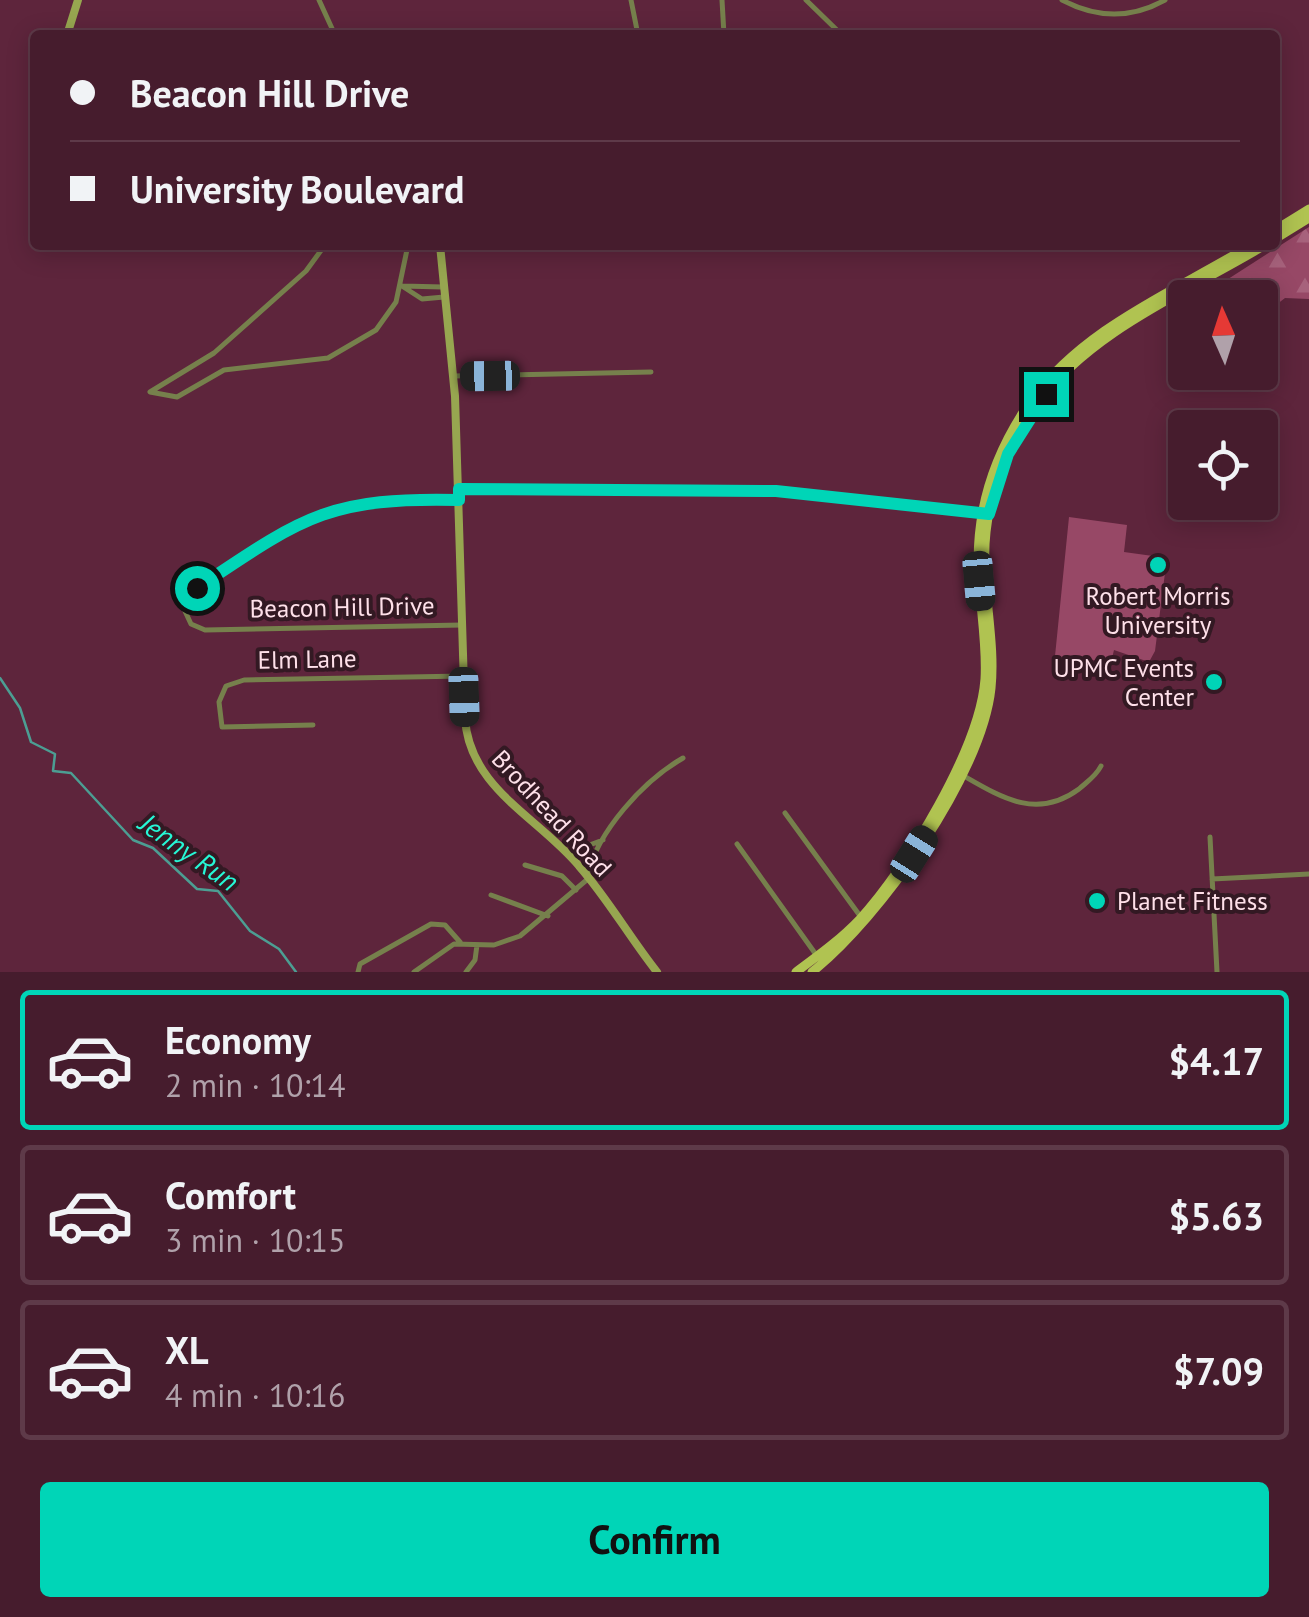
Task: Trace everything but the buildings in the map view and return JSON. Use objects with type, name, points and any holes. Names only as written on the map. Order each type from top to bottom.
[{"type":"main road","points":[[68,30],[78,0]]},
{"type":"main road","points":[[1280,227],[1309,209]]},
{"type":"main road","points":[[1280,236],[1309,218]]},
{"type":"main road","name":"Brodhead Road","points":[[441,250],[448,292],[459,489],[466,736],[476,764],[568,854],[657,972]]},
{"type":"main road","points":[[796,972],[863,921],[954,774],[978,717],[985,667],[978,568],[992,476],[1012,431],[1062,365],[1109,327],[1242,250]]},
{"type":"main road","points":[[812,972],[890,892],[962,775],[982,730],[990,692],[985,513],[1025,423],[1072,365],[1113,333],[1256,250]]},
{"type":"street","points":[[319,0],[333,30]]},
{"type":"street","points":[[631,0],[637,30]]},
{"type":"street","points":[[722,0],[724,30]]},
{"type":"street","points":[[806,0],[837,30]]},
{"type":"street","points":[[1062,0],[1093,12],[1124,15],[1166,0]]},
{"type":"street","points":[[321,250],[306,272],[214,354],[150,392],[177,397],[224,370],[328,358],[385,323],[402,286],[407,250]]},
{"type":"street","points":[[402,286],[444,287],[448,292]]},
{"type":"street","points":[[453,376],[651,372]]},
{"type":"street","points":[[459,489],[776,491],[985,513]]},
{"type":"street","name":"Beacon Hill Drive","points":[[459,500],[366,501],[323,511],[295,523],[197,588],[184,609],[190,624],[205,630],[462,625]]},
{"type":"street","name":"Elm Lane","points":[[313,725],[222,727],[220,698],[226,686],[244,680],[464,676]]},
{"type":"street","points":[[414,972],[461,943],[477,945],[513,939],[548,916],[588,877],[603,840],[642,792],[683,758]]},
{"type":"street","points":[[962,775],[1015,802],[1036,808],[1070,795],[1102,766]]},
{"type":"street","points":[[786,812],[863,921]]},
{"type":"street","points":[[1210,838],[1217,972]]},
{"type":"street","points":[[568,854],[603,840]]},
{"type":"street","points":[[737,844],[817,956]]},
{"type":"street","points":[[525,865],[562,876],[576,890]]},
{"type":"street","points":[[1212,879],[1309,874]]},
{"type":"street","points":[[491,895],[548,916]]},
{"type":"street","points":[[358,972],[360,964],[431,924],[444,925],[461,943]]},
{"type":"street","points":[[466,972],[474,963],[477,945]]},
{"type":"green space","points":[[1309,227],[1309,299],[1285,298],[1278,303],[1278,280],[1227,280],[1273,250],[1280,250],[1280,246]]},
{"type":"green space","points":[[1069,517],[1127,525],[1124,552],[1153,556],[1166,565],[1155,651],[1149,662],[1114,650],[1111,662],[1055,656]]},
{"type":"waterway","name":"Jenny Run","points":[[0,678],[20,708],[31,742],[55,754],[53,771],[71,773],[133,840],[153,848],[197,889],[218,891],[250,931],[279,949],[296,972]]},
{"type":"place","name":"Robert Morris University","points":[[1158,565]]},
{"type":"place","name":"UPMC Events Center","points":[[1214,682]]},
{"type":"place","name":"Planet Fitness","points":[[1097,901]]},
{"type":"route","points":[[197,588],[295,523],[323,511],[366,501],[459,500],[459,489],[776,491],[989,514],[1008,454],[1046,394]]}]
